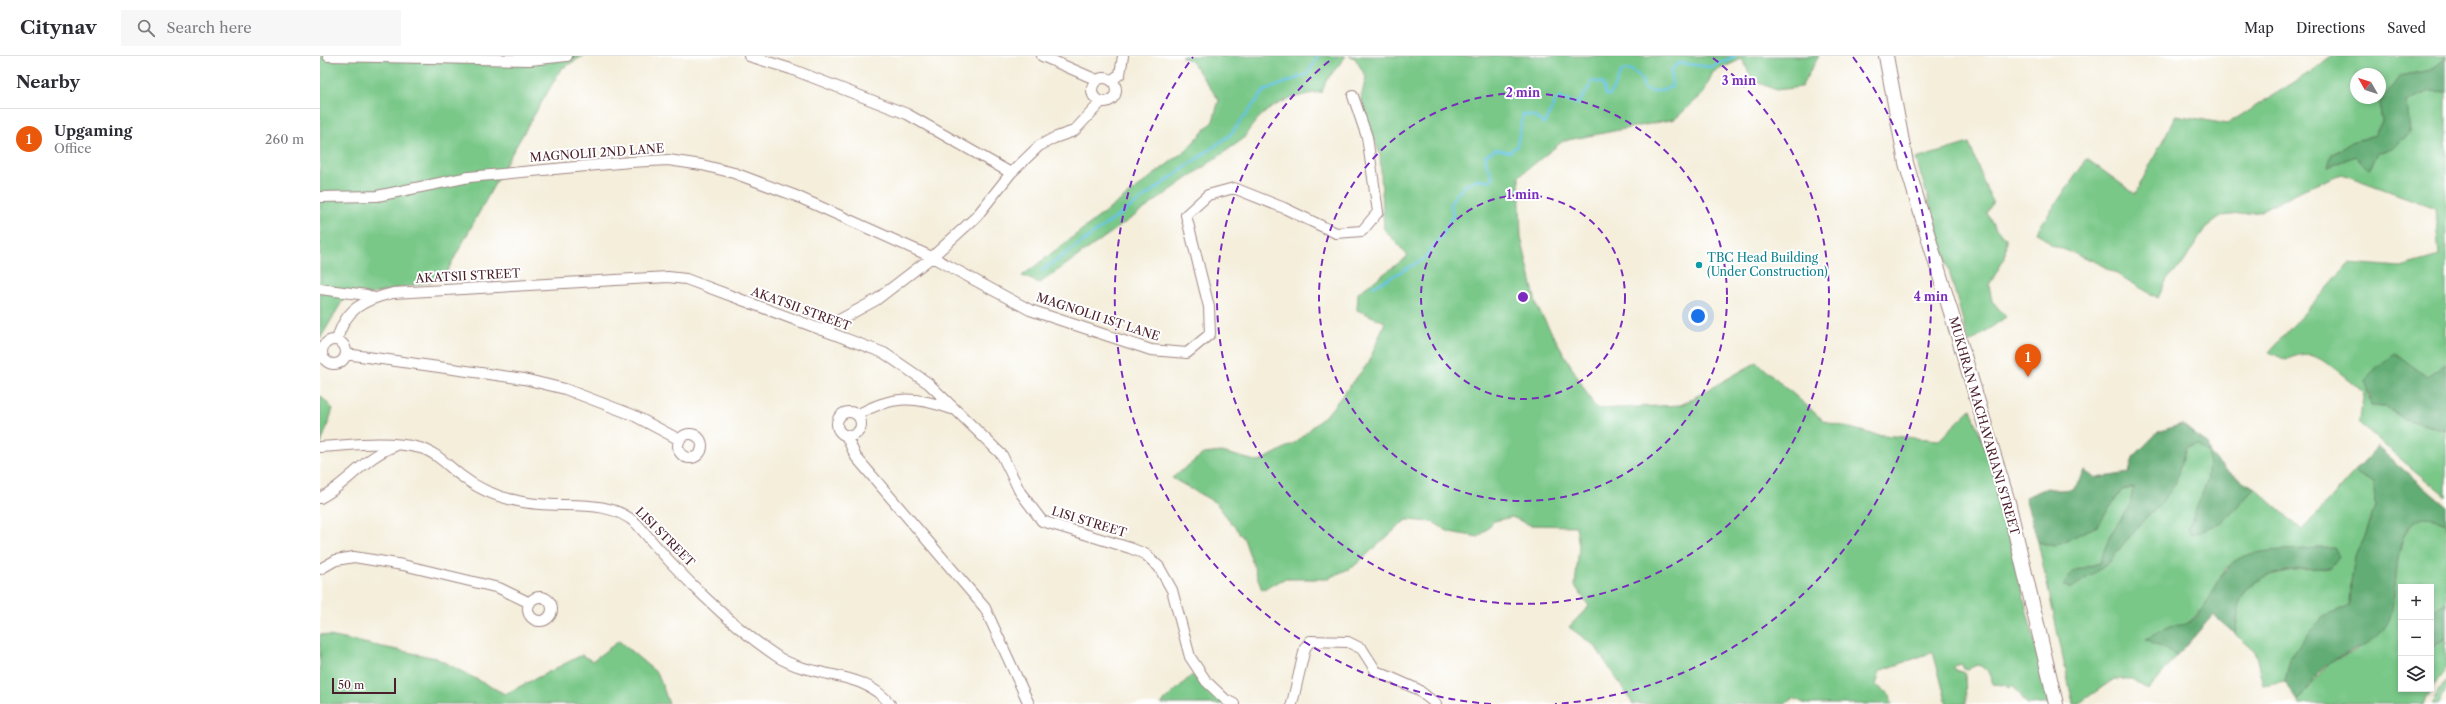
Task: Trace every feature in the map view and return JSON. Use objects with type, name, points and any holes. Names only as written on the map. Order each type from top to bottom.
[{"type":"main road","name":"MUKHRAN MACHAVARIANI STREET","points":[[1886,56],[1906,163],[2008,502],[2056,704]]},
{"type":"street","points":[[328,56],[530,60],[567,56]]},
{"type":"street","points":[[749,56],[791,69],[907,114],[1011,173]]},
{"type":"street","points":[[821,330],[876,300],[932,257],[976,217],[1011,173],[1039,146],[1054,138],[1074,131],[1101,102],[1109,100],[1115,95],[1116,87],[1112,80],[1105,78],[1097,80],[1042,56]]},
{"type":"street","points":[[1112,80],[1120,74],[1123,56]]},
{"type":"street","points":[[1097,80],[1092,90],[1095,97],[1101,102]]},
{"type":"street","name":"MAGNOLII 1ST LANE","points":[[932,257],[1030,310],[1151,350],[1187,353],[1210,334],[1209,307],[1186,215],[1208,195],[1234,188],[1284,208],[1336,233],[1362,231],[1378,212],[1367,137],[1352,96]]},
{"type":"street","name":"MAGNOLII 2ND LANE","points":[[320,197],[377,196],[469,176],[668,160],[702,165],[741,176],[796,196],[932,257]]},
{"type":"street","name":"AKATSII STREET","points":[[337,340],[340,326],[357,306],[374,298],[393,293],[677,278],[686,279],[884,353],[928,383],[955,410]]},
{"type":"street","points":[[320,289],[367,295],[374,298]]},
{"type":"street","points":[[331,340],[337,340],[345,347],[346,354],[342,362],[333,364],[321,357],[325,344],[331,340]]},
{"type":"street","points":[[346,354],[524,379],[565,389],[627,413],[680,440]]},
{"type":"street","name":"LISI STREET","points":[[857,415],[876,404],[900,399],[923,399],[955,410],[1002,455],[1020,492],[1042,521],[1145,554],[1159,567],[1172,590],[1190,657],[1206,681],[1226,700],[1234,704]]},
{"type":"street","points":[[846,435],[852,435],[859,429],[860,420],[857,415],[846,412],[838,420],[838,427],[846,435],[856,457],[985,608],[1028,704]]},
{"type":"street","name":"LISI STREET","points":[[320,447],[388,443],[422,448],[439,458],[486,493],[541,505],[590,506],[615,509],[628,516],[723,614],[779,658],[808,669],[861,681],[880,692],[890,704]]},
{"type":"street","points":[[320,498],[329,494],[375,455],[397,445]]},
{"type":"street","points":[[320,569],[336,560],[354,557],[403,565],[499,588],[530,603]]},
{"type":"street","points":[[1292,704],[1305,648],[1310,641],[1317,641],[1348,642],[1362,649],[1376,671],[1417,689],[1436,704]]},
{"type":"green space","points":[[320,56],[583,56],[561,69],[505,165],[443,279],[343,300],[320,339]]},
{"type":"green space","points":[[1181,56],[1346,56],[1326,81],[1322,92],[1286,100],[1267,111],[1259,118],[1243,139],[1040,283],[1022,276],[1186,150],[1213,121],[1219,100],[1192,62]]},
{"type":"green space","points":[[1349,56],[1819,56],[1801,87],[1776,90],[1753,80],[1742,59],[1713,72],[1703,94],[1675,119],[1563,141],[1519,176],[1521,237],[1537,307],[1596,409],[1681,405],[1757,362],[1824,421],[1872,434],[1939,440],[1971,409],[1993,469],[2049,704],[2027,704],[2013,685],[2008,688],[2005,685],[1992,684],[1990,674],[1983,667],[1977,665],[1968,669],[1964,668],[1962,664],[1954,666],[1955,670],[1965,673],[1966,704],[1947,704],[1933,652],[1880,671],[1876,685],[1890,695],[1892,704],[1806,704],[1793,698],[1785,704],[1633,704],[1595,646],[1569,627],[1589,606],[1575,586],[1579,547],[1576,526],[1530,525],[1512,517],[1494,521],[1479,537],[1449,532],[1433,522],[1406,520],[1353,567],[1326,579],[1284,579],[1262,590],[1244,539],[1216,503],[1172,478],[1203,454],[1222,452],[1259,462],[1296,442],[1329,412],[1369,362],[1385,322],[1357,310],[1358,293],[1408,256],[1384,229],[1380,155],[1361,98],[1366,77],[1355,58]]},
{"type":"green space","points":[[2331,56],[2446,56],[2446,58],[2431,70],[2400,76],[2386,95],[2386,68],[2350,68],[2350,104],[2379,104],[2382,121],[2375,135],[2352,142],[2332,155],[2328,167],[2355,156],[2369,170],[2378,153],[2394,147],[2410,133],[2407,102],[2430,91],[2446,91],[2446,364],[2427,377],[2395,353],[2365,381],[2371,406],[2385,407],[2403,418],[2446,431],[2446,497],[2359,424],[2364,393],[2346,378],[2325,362],[2310,355],[2300,355],[2286,360],[2269,352],[2349,263],[2400,267],[2439,256],[2435,208],[2342,174],[2304,189],[2258,212],[2222,216],[2205,229],[2182,265],[2167,279],[2158,298],[2096,262],[2052,245],[2036,232],[2087,159],[2135,194],[2176,115],[2227,124],[2312,71]]},
{"type":"green space","points":[[2446,58],[2446,92],[2430,91],[2407,102],[2410,133],[2394,147],[2378,153],[2369,170],[2355,156],[2328,167],[2332,155],[2352,142],[2375,135],[2382,121],[2379,104],[2386,104],[2386,95],[2400,76],[2431,70]]},
{"type":"green space","points":[[1969,143],[1987,191],[1993,201],[1987,213],[1995,228],[2006,238],[2005,258],[1989,285],[1992,301],[2006,317],[1969,343],[1939,234],[1916,159]]},
{"type":"green space","points":[[2395,353],[2427,377],[2446,364],[2446,431],[2403,418],[2385,407],[2371,406],[2370,395],[2365,381],[2376,368]]},
{"type":"green space","points":[[320,395],[333,409],[320,447]]},
{"type":"green space","points":[[2182,424],[2207,444],[2210,453],[2226,471],[2255,488],[2222,522],[2191,535],[2188,529],[2208,479],[2209,453],[2198,445],[2186,447],[2175,485],[2157,508],[2146,517],[2106,565],[2072,588],[2063,586],[2073,571],[2100,563],[2109,537],[2130,505],[2133,488],[2122,490],[2097,526],[2054,546],[2038,542],[2025,497],[2047,488],[2059,490],[2073,489],[2085,471],[2097,478],[2129,473],[2133,457],[2158,432]]},
{"type":"green space","points":[[2198,445],[2209,453],[2208,479],[2201,498],[2222,522],[2255,488],[2302,530],[2354,472],[2374,483],[2375,507],[2365,536],[2355,556],[2351,583],[2351,606],[2322,617],[2291,656],[2285,681],[2263,685],[2255,651],[2235,634],[2241,600],[2247,590],[2256,582],[2267,576],[2294,570],[2331,568],[2315,548],[2225,568],[2217,586],[2203,609],[2186,625],[2171,626],[2147,639],[2177,656],[2148,690],[2132,679],[2114,679],[2078,704],[2073,704],[2038,542],[2054,546],[2097,526],[2122,490],[2133,488],[2130,505],[2109,537],[2100,563],[2073,571],[2089,576],[2106,565],[2146,517],[2157,508],[2181,464],[2186,447]]},
{"type":"green space","points":[[2377,447],[2446,506],[2446,523],[2426,518],[2413,523],[2404,535],[2399,551],[2392,608],[2388,622],[2383,630],[2370,642],[2326,665],[2298,701],[2285,681],[2291,656],[2322,617],[2350,605],[2351,583],[2355,556],[2365,536],[2375,507],[2374,483],[2354,472]]},
{"type":"green space","points":[[2428,516],[2446,523],[2446,602],[2434,610],[2434,584],[2398,584],[2398,692],[2430,692],[2423,704],[2299,704],[2298,701],[2330,662],[2356,651],[2393,601],[2399,551],[2405,533],[2415,521]]},
{"type":"green space","points":[[2335,548],[2339,557],[2331,568],[2280,572],[2267,576],[2256,582],[2247,590],[2241,600],[2235,634],[2213,615],[2177,656],[2146,639],[2161,630],[2174,625],[2186,624],[2195,618],[2209,600],[2225,571],[2242,557],[2260,552]]},
{"type":"green space","points":[[2446,602],[2446,638],[2434,647],[2434,620],[2434,610]]},
{"type":"green space","points":[[320,634],[436,658],[505,694],[582,655],[592,661],[619,641],[658,674],[669,704],[320,704]]},
{"type":"green space","points":[[2446,638],[2446,666],[2434,686],[2434,647]]},
{"type":"green space","points":[[1192,675],[1225,704],[1161,704]]},
{"type":"green space","points":[[2446,680],[2446,690],[2439,704],[2432,704]]},
{"type":"waterway","points":[[1042,271],[1230,135],[1264,91],[1308,74],[1318,56]]},
{"type":"waterway","points":[[1373,287],[1424,259],[1443,234],[1453,215],[1450,203],[1462,188],[1472,181],[1484,179],[1490,181],[1493,177],[1487,165],[1485,156],[1496,149],[1510,152],[1517,146],[1523,114],[1535,117],[1545,124],[1555,102],[1559,98],[1578,104],[1593,81],[1603,83],[1606,95],[1610,95],[1622,71],[1631,70],[1641,78],[1644,88],[1653,92],[1672,87],[1671,70],[1679,63],[1711,67],[1735,56]]},
{"type":"place","name":"TBC Head Building (Under Construction)","points":[[1699,265]]},
{"type":"place","name":"Upgaming","points":[[2028,377]]}]
